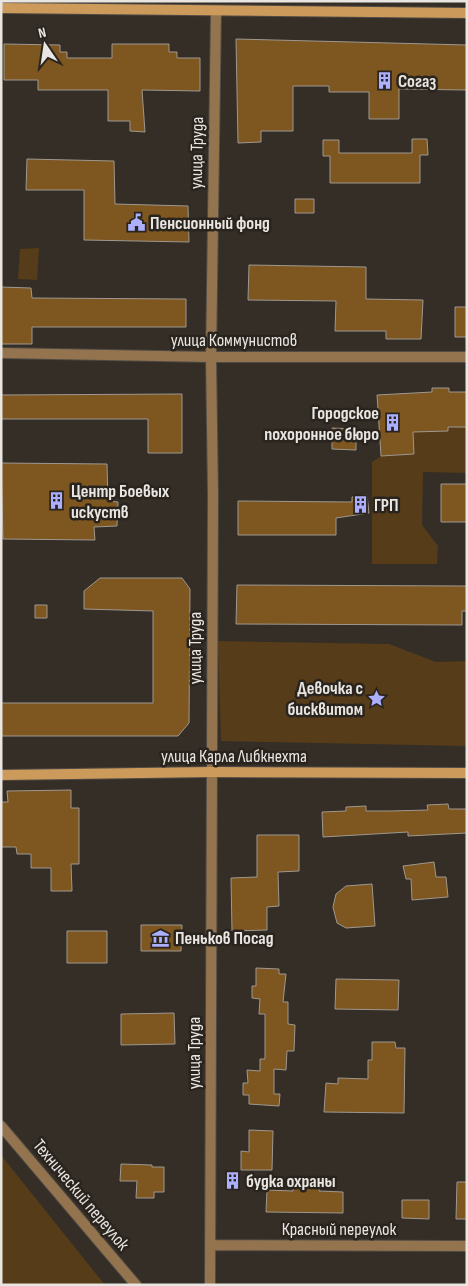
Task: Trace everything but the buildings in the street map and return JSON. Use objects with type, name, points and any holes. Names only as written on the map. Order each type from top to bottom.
[{"type":"street","points":[[1,8],[467,14]]},
{"type":"street","name":"улица Труда","points":[[210,1285],[211,357],[216,11]]},
{"type":"street","name":"улица Коммунистов","points":[[1,353],[211,357],[467,356]]},
{"type":"street","name":"улица Карла Либкнехта","points":[[1,775],[212,772],[467,773]]},
{"type":"street","name":"Технический переулок","points":[[1,1126],[136,1285]]},
{"type":"street","name":"Красный переулок","points":[[211,1245],[467,1246]]},
{"type":"shaded area","points":[[39,248],[37,280],[18,279],[20,249]]},
{"type":"shaded area","points":[[413,427],[424,432],[447,431],[448,427],[467,427],[467,473],[423,472],[422,525],[438,546],[437,564],[372,564],[372,462],[381,456],[414,454]]},
{"type":"shaded area","points":[[218,641],[389,644],[436,662],[467,661],[467,746],[221,741]]},
{"type":"shaded area","points":[[1,1155],[105,1285],[1,1285]]},
{"type":"place","name":"Согаз","points":[[384,81]]},
{"type":"place","name":"Пенсионный фонд","points":[[136,223]]},
{"type":"place","name":"Городское похоронное бюро","points":[[393,423]]},
{"type":"place","name":"Центр Боевых искуств","points":[[57,501]]},
{"type":"place","name":"ГРП","points":[[360,505]]},
{"type":"place","name":"Девочка с бисквитом","points":[[377,698]]},
{"type":"place","name":"Пеньков Посад","points":[[161,938]]},
{"type":"place","name":"будка охраны","points":[[232,1181]]}]
